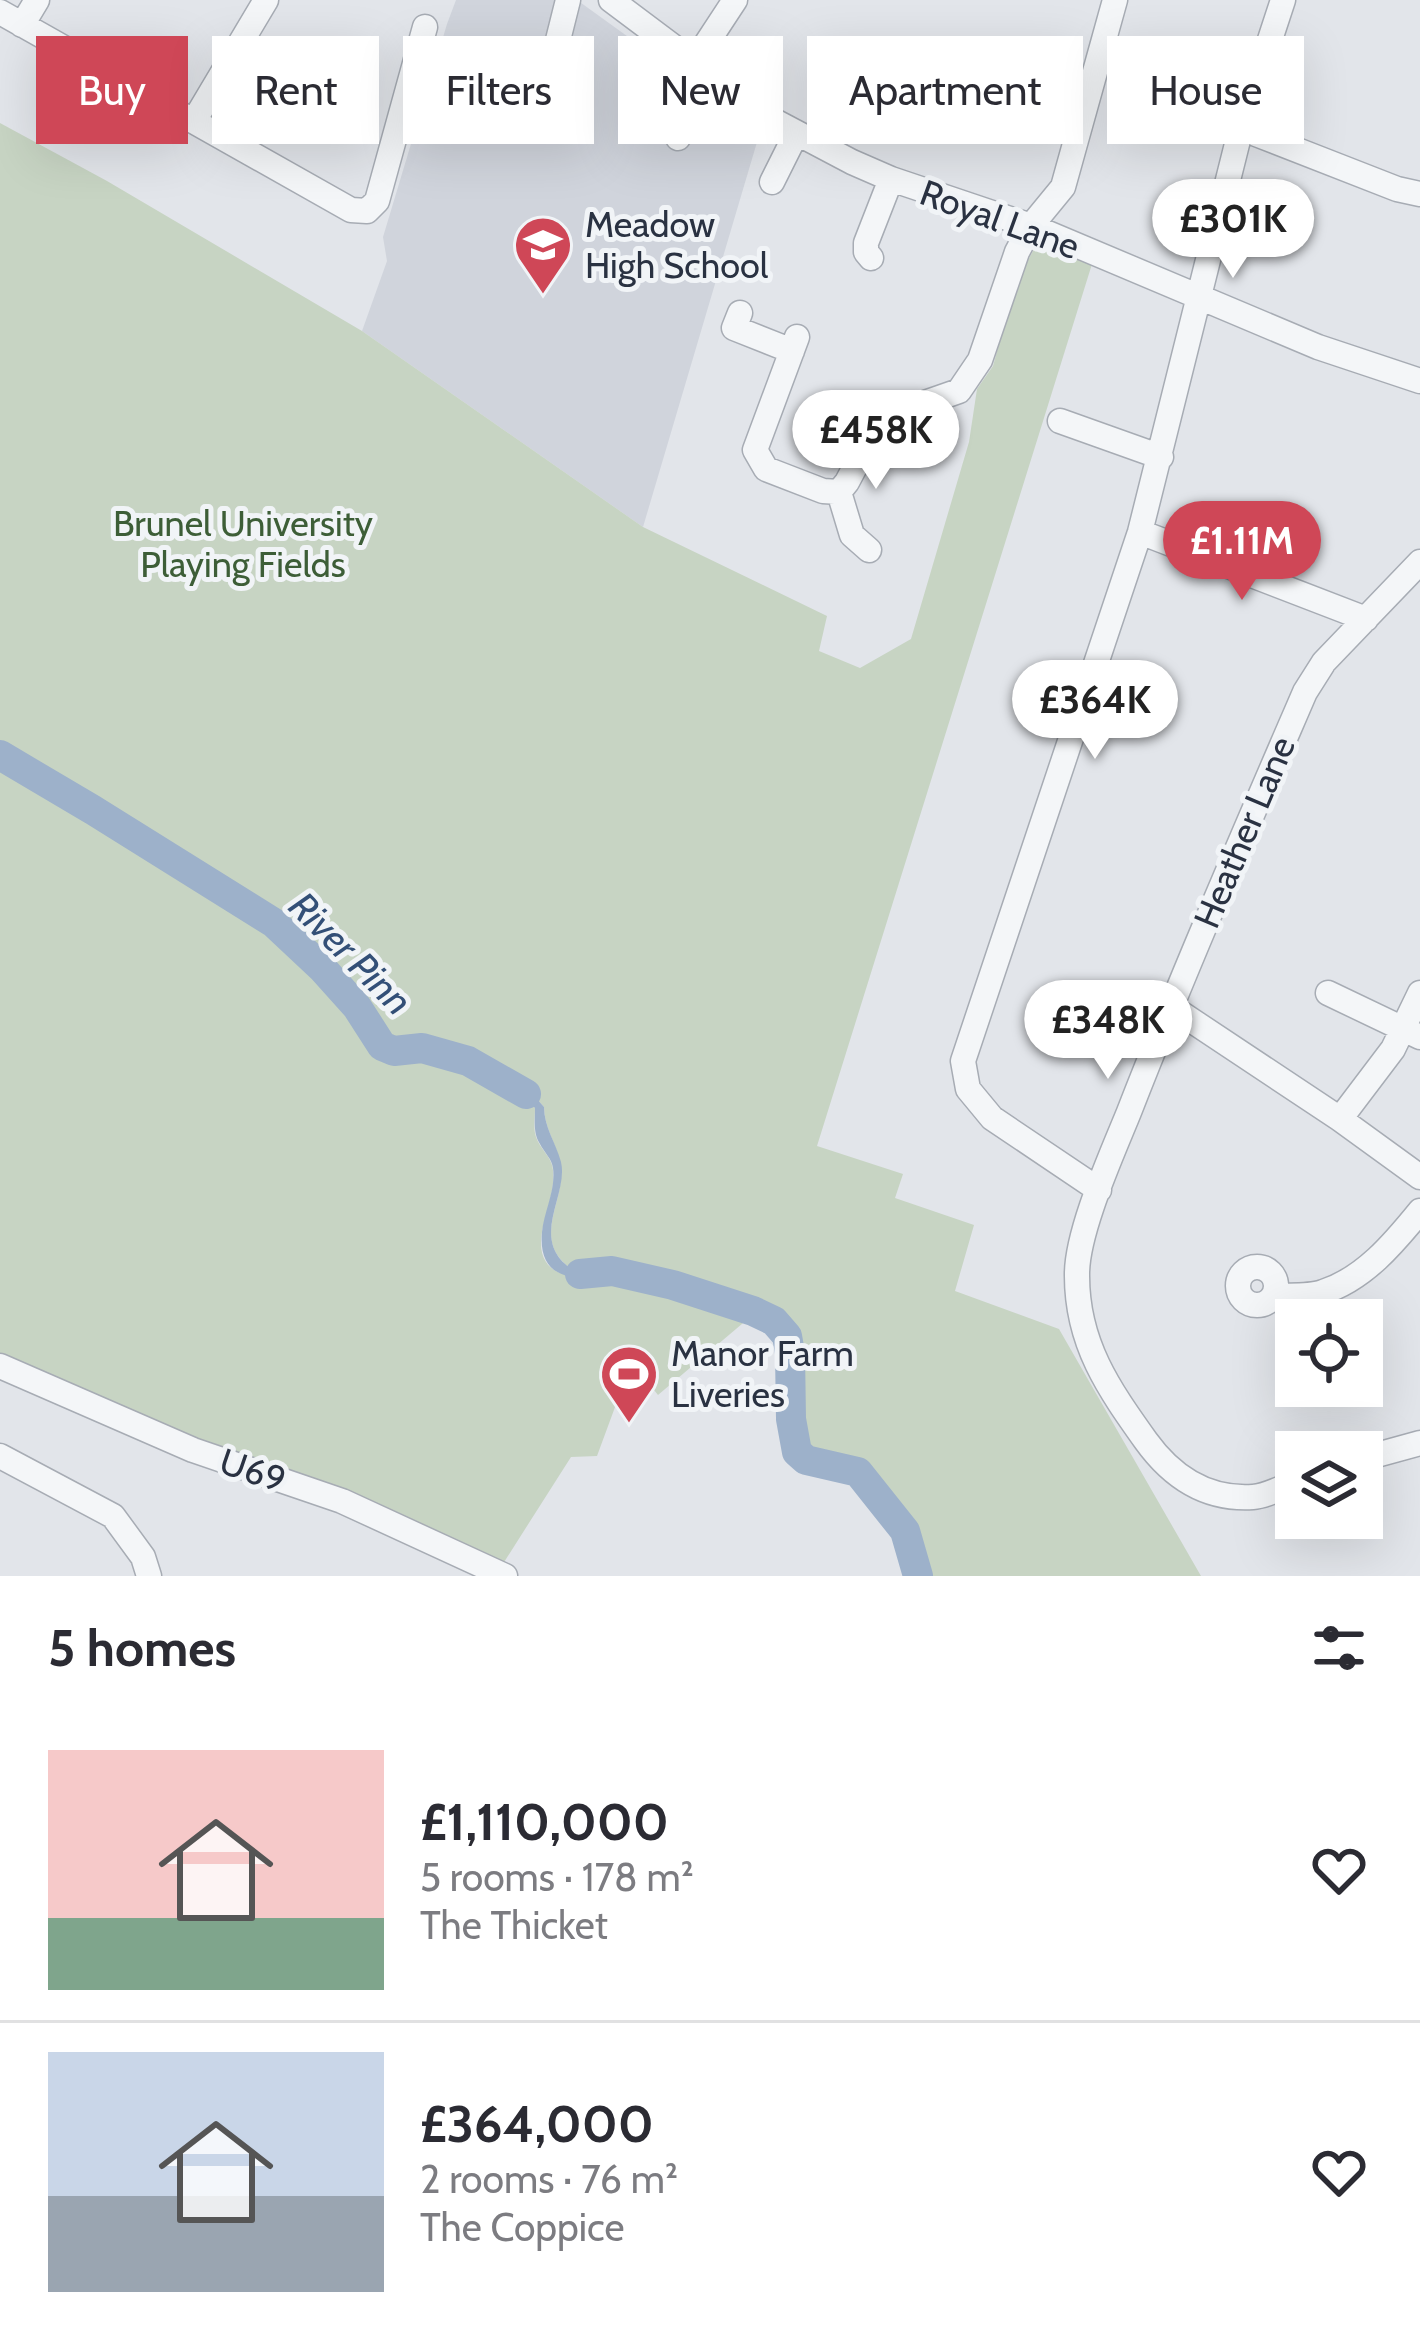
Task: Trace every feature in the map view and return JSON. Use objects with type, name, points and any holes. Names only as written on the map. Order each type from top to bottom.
[{"type":"street","points":[[37,0],[11,19],[351,210],[367,211],[377,201],[425,27]]},
{"type":"street","points":[[194,121],[266,0]]},
{"type":"street","points":[[559,36],[568,0]]},
{"type":"street","name":"Royal Lane","points":[[611,0],[660,36]]},
{"type":"street","points":[[716,36],[735,0]]},
{"type":"street","points":[[740,313],[734,328],[795,344],[755,451],[766,469],[823,491],[838,492],[871,437],[896,413],[959,391],[980,360],[1017,252],[1030,226],[1063,187],[1115,0]]},
{"type":"street","points":[[1099,1190],[992,1118],[968,1089],[963,1061],[1140,532],[1241,128],[1283,0]]},
{"type":"street","name":"Royal Lane","points":[[783,127],[891,179],[1030,226],[1197,299],[1420,381]]},
{"type":"street","points":[[772,182],[796,134]]},
{"type":"street","points":[[1282,144],[1420,194]]},
{"type":"street","points":[[871,257],[866,243],[891,179]]},
{"type":"street","points":[[1060,421],[1161,457]]},
{"type":"street","points":[[838,492],[852,535],[869,550]]},
{"type":"street","points":[[1140,532],[1366,619]]},
{"type":"street","name":"Heather Lane","points":[[1275,1490],[1256,1497],[1208,1492],[1186,1482],[1161,1461],[1108,1388],[1083,1329],[1076,1273],[1099,1190],[1170,1006],[1305,692],[1324,662],[1420,562]]},
{"type":"street","points":[[1328,993],[1412,1033]]},
{"type":"street","points":[[1340,1119],[1393,1049],[1412,1033],[1420,993]]},
{"type":"street","points":[[1170,1006],[1420,1178]]},
{"type":"street","points":[[1274,1296],[1319,1294],[1338,1285],[1387,1252],[1420,1211]]},
{"type":"street","name":"U69","points":[[0,1366],[193,1450],[342,1502],[505,1576]]},
{"type":"street","points":[[1383,1453],[1420,1443]]},
{"type":"street","points":[[0,1456],[113,1516],[142,1557],[148,1576]]},
{"type":"shaded area","name":"Meadow High School","points":[[456,0],[577,0],[627,36],[618,36],[618,144],[756,144],[643,527],[362,331],[387,261],[383,237],[411,144],[594,144],[594,36],[443,36]]},
{"type":"green space","name":"Brunel University Playing Fields","points":[[0,123],[362,331],[643,527],[827,616],[819,651],[860,668],[911,639],[969,442],[977,389],[993,366],[1016,282],[1038,242],[1092,264],[817,1146],[903,1174],[895,1198],[974,1225],[955,1291],[1059,1329],[1201,1576],[916,1576],[899,1533],[856,1477],[807,1468],[791,1454],[781,1339],[768,1325],[749,1318],[658,1395],[625,1380],[597,1456],[571,1457],[499,1570],[0,1356]],"holes":[[[523,1083],[544,1107],[561,1176],[553,1246],[573,1270],[607,1265],[620,1275],[576,1277],[562,1274],[544,1259],[541,1245],[553,1170],[536,1137],[535,1108],[521,1093]]]},
{"type":"water","points":[[490,1073],[523,1083],[544,1107],[561,1162],[551,1232],[560,1258],[573,1270],[607,1264],[622,1275],[566,1276],[547,1262],[542,1232],[553,1184],[552,1165],[536,1136],[535,1108]]},
{"type":"waterway","name":"River Pinn","points":[[0,755],[274,923],[357,1007],[382,1046],[394,1051],[422,1048],[468,1061],[526,1094]]},
{"type":"waterway","name":"River Pinn","points":[[580,1274],[612,1271],[673,1285],[774,1321],[787,1336],[790,1353],[791,1419],[797,1452],[806,1460],[858,1472],[905,1531],[918,1576]]},
{"type":"place","name":"Meadow High School","points":[[543,296]]},
{"type":"place","name":"Manor Farm Liveries","points":[[629,1425]]}]
